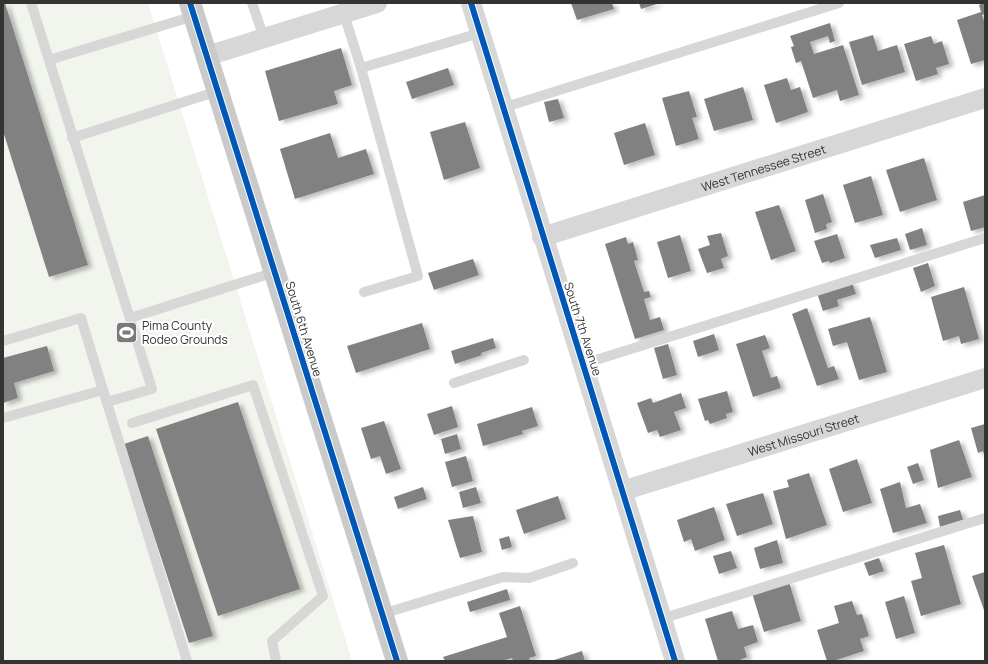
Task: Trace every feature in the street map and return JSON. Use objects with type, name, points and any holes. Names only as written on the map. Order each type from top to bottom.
[{"type":"main road","name":"South 6th Avenue","points":[[194,7],[207,56],[398,661]]},
{"type":"street","points":[[207,56],[377,3]]},
{"type":"street","name":"South 7th Avenue","points":[[470,3],[675,661]]},
{"type":"street","name":"West Tennessee Street","points":[[542,237],[985,98]]},
{"type":"street","name":"West Missouri Street","points":[[622,491],[985,378]]},
{"type":"lane","points":[[31,3],[72,138],[152,389],[107,402]]},
{"type":"lane","points":[[252,3],[264,38]]},
{"type":"lane","points":[[502,108],[839,3]]},
{"type":"lane","points":[[49,60],[194,7]]},
{"type":"lane","points":[[344,14],[361,68],[418,276],[364,292]]},
{"type":"lane","points":[[361,68],[480,33]]},
{"type":"lane","points":[[72,138],[218,91]]},
{"type":"lane","points":[[583,364],[985,238]]},
{"type":"lane","points":[[130,318],[275,272]]},
{"type":"lane","points":[[3,341],[81,318],[187,661]]},
{"type":"lane","points":[[454,383],[524,360]]},
{"type":"lane","points":[[132,423],[253,385],[323,596],[272,642],[276,661]]},
{"type":"lane","points":[[3,418],[103,390]]},
{"type":"lane","points":[[661,619],[985,518]]},
{"type":"lane","points":[[382,614],[503,577],[529,578],[573,564]]},
{"type":"shaded area","name":"Pima County Rodeo Grounds","points":[[3,3],[148,3],[352,661],[3,661]]},
{"type":"building","points":[[3,3],[5,3],[88,265],[49,277],[3,131]]},
{"type":"building","points":[[571,3],[612,3],[614,9],[577,20]]},
{"type":"building","points":[[639,3],[660,3],[641,9]]},
{"type":"building","points":[[985,3],[985,14],[982,15],[985,24],[985,60],[971,64],[957,20],[981,12],[979,5]]},
{"type":"building","points":[[830,23],[835,41],[830,43],[828,36],[810,42],[814,54],[843,45],[859,95],[840,101],[837,90],[813,98],[801,61],[796,63],[791,47],[794,46],[790,36]]},
{"type":"building","points":[[873,35],[878,51],[897,45],[905,72],[862,85],[849,42]]},
{"type":"building","points":[[931,36],[934,44],[942,41],[949,64],[936,68],[938,74],[916,81],[904,44]]},
{"type":"building","points":[[341,48],[352,85],[334,91],[338,104],[279,121],[265,71]]},
{"type":"building","points":[[448,68],[454,85],[412,99],[406,82]]},
{"type":"building","points":[[787,78],[791,90],[800,87],[808,112],[776,123],[764,85]]},
{"type":"building","points":[[743,87],[753,120],[714,131],[704,99]]},
{"type":"building","points":[[689,91],[697,117],[692,118],[699,139],[676,146],[662,98]]},
{"type":"building","points":[[558,99],[564,118],[549,122],[544,102]]},
{"type":"building","points":[[465,122],[480,168],[444,180],[430,132]]},
{"type":"building","points":[[645,123],[655,155],[624,165],[614,133]]},
{"type":"building","points":[[330,133],[338,158],[366,149],[374,174],[295,199],[280,149]]},
{"type":"building","points":[[924,158],[937,200],[900,212],[886,170]]},
{"type":"building","points":[[871,176],[883,215],[855,223],[843,185]]},
{"type":"building","points":[[823,194],[832,222],[826,224],[827,229],[815,233],[805,200]]},
{"type":"building","points":[[985,195],[985,227],[971,231],[963,202]]},
{"type":"building","points":[[779,205],[796,251],[771,260],[755,212]]},
{"type":"building","points":[[922,228],[927,245],[910,250],[905,234]]},
{"type":"building","points":[[721,233],[728,256],[721,259],[724,268],[707,273],[698,249],[710,245],[707,236]]},
{"type":"building","points":[[837,234],[845,258],[830,263],[829,261],[822,263],[814,241]]},
{"type":"building","points":[[680,235],[691,271],[668,278],[657,242]]},
{"type":"building","points":[[626,237],[628,244],[633,242],[638,260],[634,261],[644,292],[649,291],[651,297],[644,299],[650,320],[660,317],[664,330],[635,339],[605,244]]},
{"type":"building","points":[[897,238],[901,250],[875,258],[870,245]]},
{"type":"building","points":[[473,259],[479,275],[434,290],[428,273]]},
{"type":"building","points":[[928,263],[935,286],[921,292],[913,268]]},
{"type":"building","points":[[852,282],[856,294],[837,300],[839,306],[823,311],[817,293]]},
{"type":"building","points":[[964,287],[979,339],[961,344],[959,336],[943,341],[931,297]]},
{"type":"building","points":[[807,308],[828,368],[834,366],[839,379],[817,386],[792,314]]},
{"type":"building","points":[[870,317],[887,372],[859,380],[847,342],[833,346],[828,329]]},
{"type":"building","points":[[422,323],[430,349],[356,373],[347,346]]},
{"type":"building","points":[[714,334],[719,350],[698,357],[693,341]]},
{"type":"building","points":[[765,335],[770,348],[762,351],[771,378],[777,376],[781,388],[753,397],[736,344]]},
{"type":"building","points":[[493,338],[496,348],[481,353],[482,355],[455,364],[451,351]]},
{"type":"building","points":[[668,344],[677,375],[663,379],[654,348]]},
{"type":"building","points":[[47,346],[54,371],[14,383],[18,398],[3,403],[3,358]]},
{"type":"building","points":[[727,391],[733,412],[726,414],[727,418],[710,424],[708,420],[705,421],[698,399]]},
{"type":"building","points":[[681,393],[686,408],[674,412],[681,430],[660,437],[657,430],[648,433],[637,403],[651,398],[653,403]]},
{"type":"building","points":[[238,402],[300,589],[218,616],[156,429]]},
{"type":"building","points":[[452,406],[458,427],[434,435],[427,414]]},
{"type":"building","points":[[532,407],[538,426],[522,431],[523,434],[483,446],[477,424]]},
{"type":"building","points":[[384,421],[401,469],[386,474],[380,456],[371,459],[361,428]]},
{"type":"building","points":[[985,424],[985,457],[983,451],[978,453],[971,428]]},
{"type":"building","points":[[457,434],[461,449],[445,454],[441,439]]},
{"type":"building","points":[[148,436],[213,636],[189,643],[124,444]]},
{"type":"building","points":[[959,440],[972,477],[938,488],[930,450]]},
{"type":"building","points":[[466,456],[473,481],[452,487],[445,462]]},
{"type":"building","points":[[857,459],[872,503],[843,512],[829,469]]},
{"type":"building","points":[[918,463],[924,480],[913,484],[907,467]]},
{"type":"building","points":[[809,473],[827,525],[786,539],[773,491],[789,487],[787,480]]},
{"type":"building","points":[[900,482],[906,508],[920,504],[927,523],[893,533],[880,489]]},
{"type":"building","points":[[423,487],[427,499],[398,509],[394,497]]},
{"type":"building","points":[[476,487],[481,503],[463,508],[459,492]]},
{"type":"building","points":[[763,493],[773,524],[737,536],[726,504]]},
{"type":"building","points":[[558,496],[566,519],[524,534],[516,510]]},
{"type":"building","points":[[714,507],[725,540],[695,551],[691,539],[684,542],[677,520]]},
{"type":"building","points":[[960,510],[963,520],[940,527],[938,516]]},
{"type":"building","points":[[473,516],[482,552],[460,558],[448,520]]},
{"type":"building","points":[[509,536],[512,547],[502,550],[499,539]]},
{"type":"building","points":[[777,540],[783,563],[760,569],[754,548]]},
{"type":"building","points":[[944,545],[961,604],[921,616],[911,581],[922,578],[915,553]]},
{"type":"building","points":[[731,551],[737,568],[719,574],[713,556]]},
{"type":"building","points":[[879,558],[884,571],[869,576],[864,563]]},
{"type":"building","points":[[985,572],[985,613],[972,576]]},
{"type":"building","points":[[789,582],[801,621],[764,632],[752,593]]},
{"type":"building","points":[[507,589],[510,600],[470,612],[467,602]]},
{"type":"building","points":[[904,596],[915,633],[896,639],[885,602]]},
{"type":"building","points":[[852,601],[857,615],[862,614],[869,636],[860,639],[864,651],[833,661],[827,661],[817,630],[839,623],[834,606]]},
{"type":"building","points":[[520,606],[536,656],[529,658],[530,661],[513,661],[512,658],[502,661],[445,661],[443,657],[507,637],[499,613]]},
{"type":"building","points":[[732,611],[738,629],[753,625],[758,642],[744,647],[747,657],[737,661],[718,661],[705,619]]},
{"type":"building","points":[[582,651],[585,661],[551,661]]},
{"type":"cycle path","points":[[190,3],[397,661]]},
{"type":"cycle path","points":[[471,3],[675,661]]},
{"type":"place","name":"Pima County Rodeo Grounds","points":[[126,332]]}]
